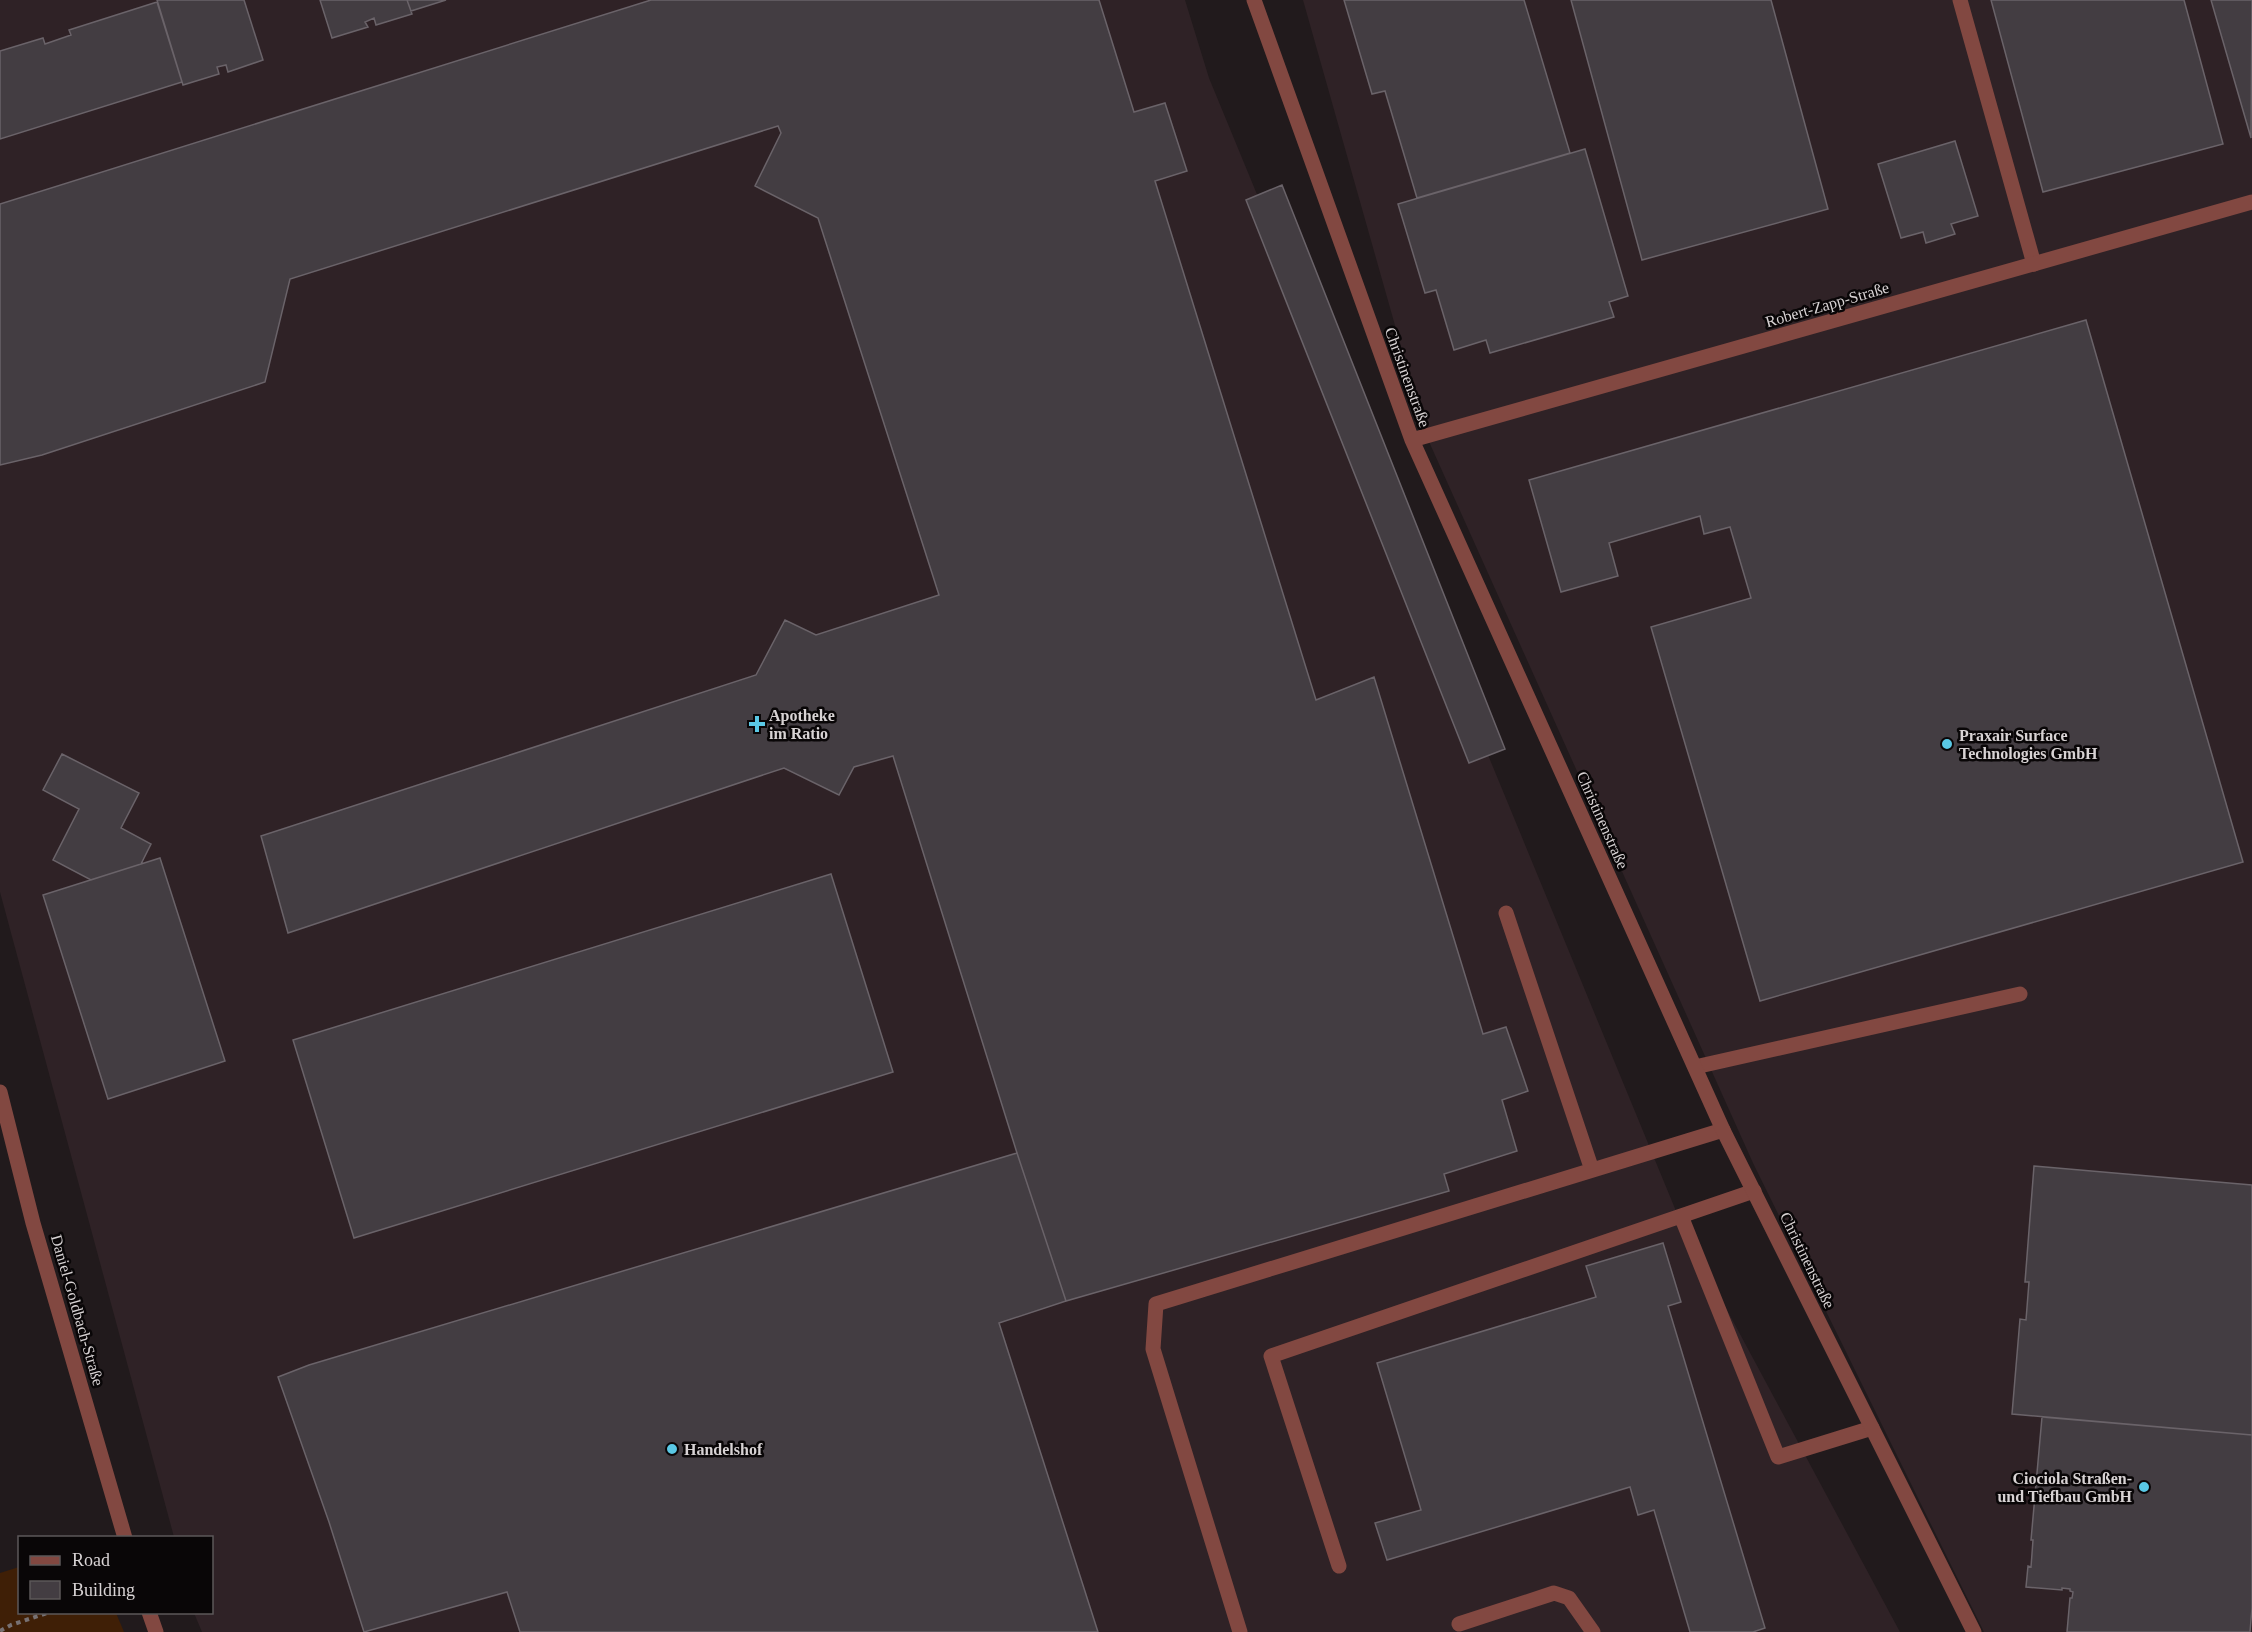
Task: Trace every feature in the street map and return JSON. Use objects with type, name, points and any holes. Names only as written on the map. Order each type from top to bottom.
[{"type":"street","name":"Christinenstraße","points":[[1254,0],[1412,440],[1723,1130],[1974,1632]]},
{"type":"street","points":[[1960,0],[2034,264]]},
{"type":"street","name":"Robert-Zapp-Straße","points":[[1412,440],[2252,202]]},
{"type":"street","points":[[1506,913],[1592,1170]]},
{"type":"street","points":[[1695,1067],[2020,994]]},
{"type":"street","name":"Daniel-Goldbach-Straße","points":[[0,1092],[37,1234],[124,1536]]},
{"type":"street","points":[[1240,1632],[1153,1349],[1156,1304],[1723,1130]]},
{"type":"street","points":[[1339,1566],[1271,1356],[1754,1191]]},
{"type":"street","points":[[1681,1216],[1779,1457],[1872,1428]]},
{"type":"street","points":[[1459,1624],[1554,1593],[1569,1598],[1593,1632]]},
{"type":"street","points":[[150,1614],[156,1632]]},
{"type":"path","points":[[0,1631],[45,1614]]},
{"type":"shaded area","points":[[0,0],[1185,0],[1209,78],[1683,1228],[1900,1632],[202,1632],[194,1614],[213,1614],[213,1536],[174,1536],[0,892]]},
{"type":"shaded area","points":[[1303,0],[2252,0],[2252,1632],[1984,1632],[1753,1163],[1426,435]]},
{"type":"shaded area","points":[[18,1567],[18,1614],[116,1614],[124,1632],[0,1632],[0,1573]]},
{"type":"building","points":[[157,0],[244,0],[263,60],[228,72],[226,65],[217,67],[219,74],[183,85]]},
{"type":"building","points":[[320,0],[407,0],[412,14],[376,25],[374,18],[365,22],[368,27],[332,38]]},
{"type":"building","points":[[407,0],[446,0],[411,11]]},
{"type":"building","points":[[651,0],[1099,0],[1134,112],[1165,103],[1187,171],[1155,181],[1316,700],[1374,677],[1483,1034],[1506,1027],[1528,1091],[1502,1100],[1517,1151],[1444,1174],[1449,1191],[1066,1301],[1017,1153],[893,756],[854,767],[839,795],[784,768],[288,933],[261,836],[756,675],[785,620],[816,635],[939,595],[818,218],[755,186],[781,133],[778,126],[290,279],[265,382],[42,455],[0,465],[0,204]]},
{"type":"building","points":[[1344,0],[1524,0],[1570,153],[1417,198],[1385,91],[1372,94]]},
{"type":"building","points":[[1571,0],[1771,0],[1828,209],[1642,260]]},
{"type":"building","points":[[1991,0],[2184,0],[2223,144],[2043,192]]},
{"type":"building","points":[[2211,0],[2252,0],[2251,138]]},
{"type":"building","points":[[157,2],[182,82],[0,139],[0,51],[43,38],[45,44],[71,35],[69,30]]},
{"type":"building","points":[[1955,141],[1978,216],[1951,224],[1955,234],[1926,243],[1923,232],[1901,238],[1878,164]]},
{"type":"building","points":[[1585,149],[1628,296],[1609,302],[1614,317],[1490,353],[1486,340],[1454,350],[1436,290],[1425,293],[1398,204]]},
{"type":"building","points":[[1282,185],[1505,749],[1469,763],[1246,200]]},
{"type":"building","name":"Praxair Surface Technologies GmbH","points":[[2086,320],[2243,862],[1760,1001],[1651,627],[1751,598],[1730,527],[1704,534],[1700,516],[1609,543],[1618,576],[1561,592],[1529,480]]},
{"type":"building","points":[[62,754],[139,793],[121,828],[151,844],[141,864],[91,880],[53,860],[79,809],[43,790]]},
{"type":"building","points":[[160,858],[225,1061],[108,1099],[43,895]]},
{"type":"building","points":[[831,874],[893,1072],[354,1238],[293,1040]]},
{"type":"building","name":"Handelshof","points":[[1017,1153],[1066,1301],[999,1323],[1098,1632],[520,1632],[507,1592],[364,1632],[329,1522],[278,1377],[309,1365]]},
{"type":"building","points":[[2034,1166],[2252,1185],[2252,1435],[2012,1414],[2020,1319],[2026,1320],[2029,1282],[2025,1282]]},
{"type":"building","points":[[1663,1243],[1681,1302],[1668,1306],[1765,1628],[1753,1632],[1690,1632],[1654,1510],[1638,1515],[1630,1487],[1387,1560],[1375,1523],[1421,1510],[1377,1363],[1596,1297],[1586,1266]]},
{"type":"building","name":"Ciociola Straßen- und Tiefbau GmbH","points":[[2042,1417],[2252,1435],[2250,1632],[2067,1632],[2070,1598],[2073,1592],[2062,1588],[2062,1590],[2026,1587],[2028,1566],[2031,1567],[2033,1540],[2031,1540]]},
{"type":"place","name":"Apotheke im Ratio","points":[[757,724]]},
{"type":"place","name":"Praxair Surface Technologies GmbH","points":[[1947,744]]},
{"type":"place","name":"Handelshof","points":[[672,1449]]},
{"type":"place","name":"Ciociola Straßen- und Tiefbau GmbH","points":[[2144,1487]]}]
